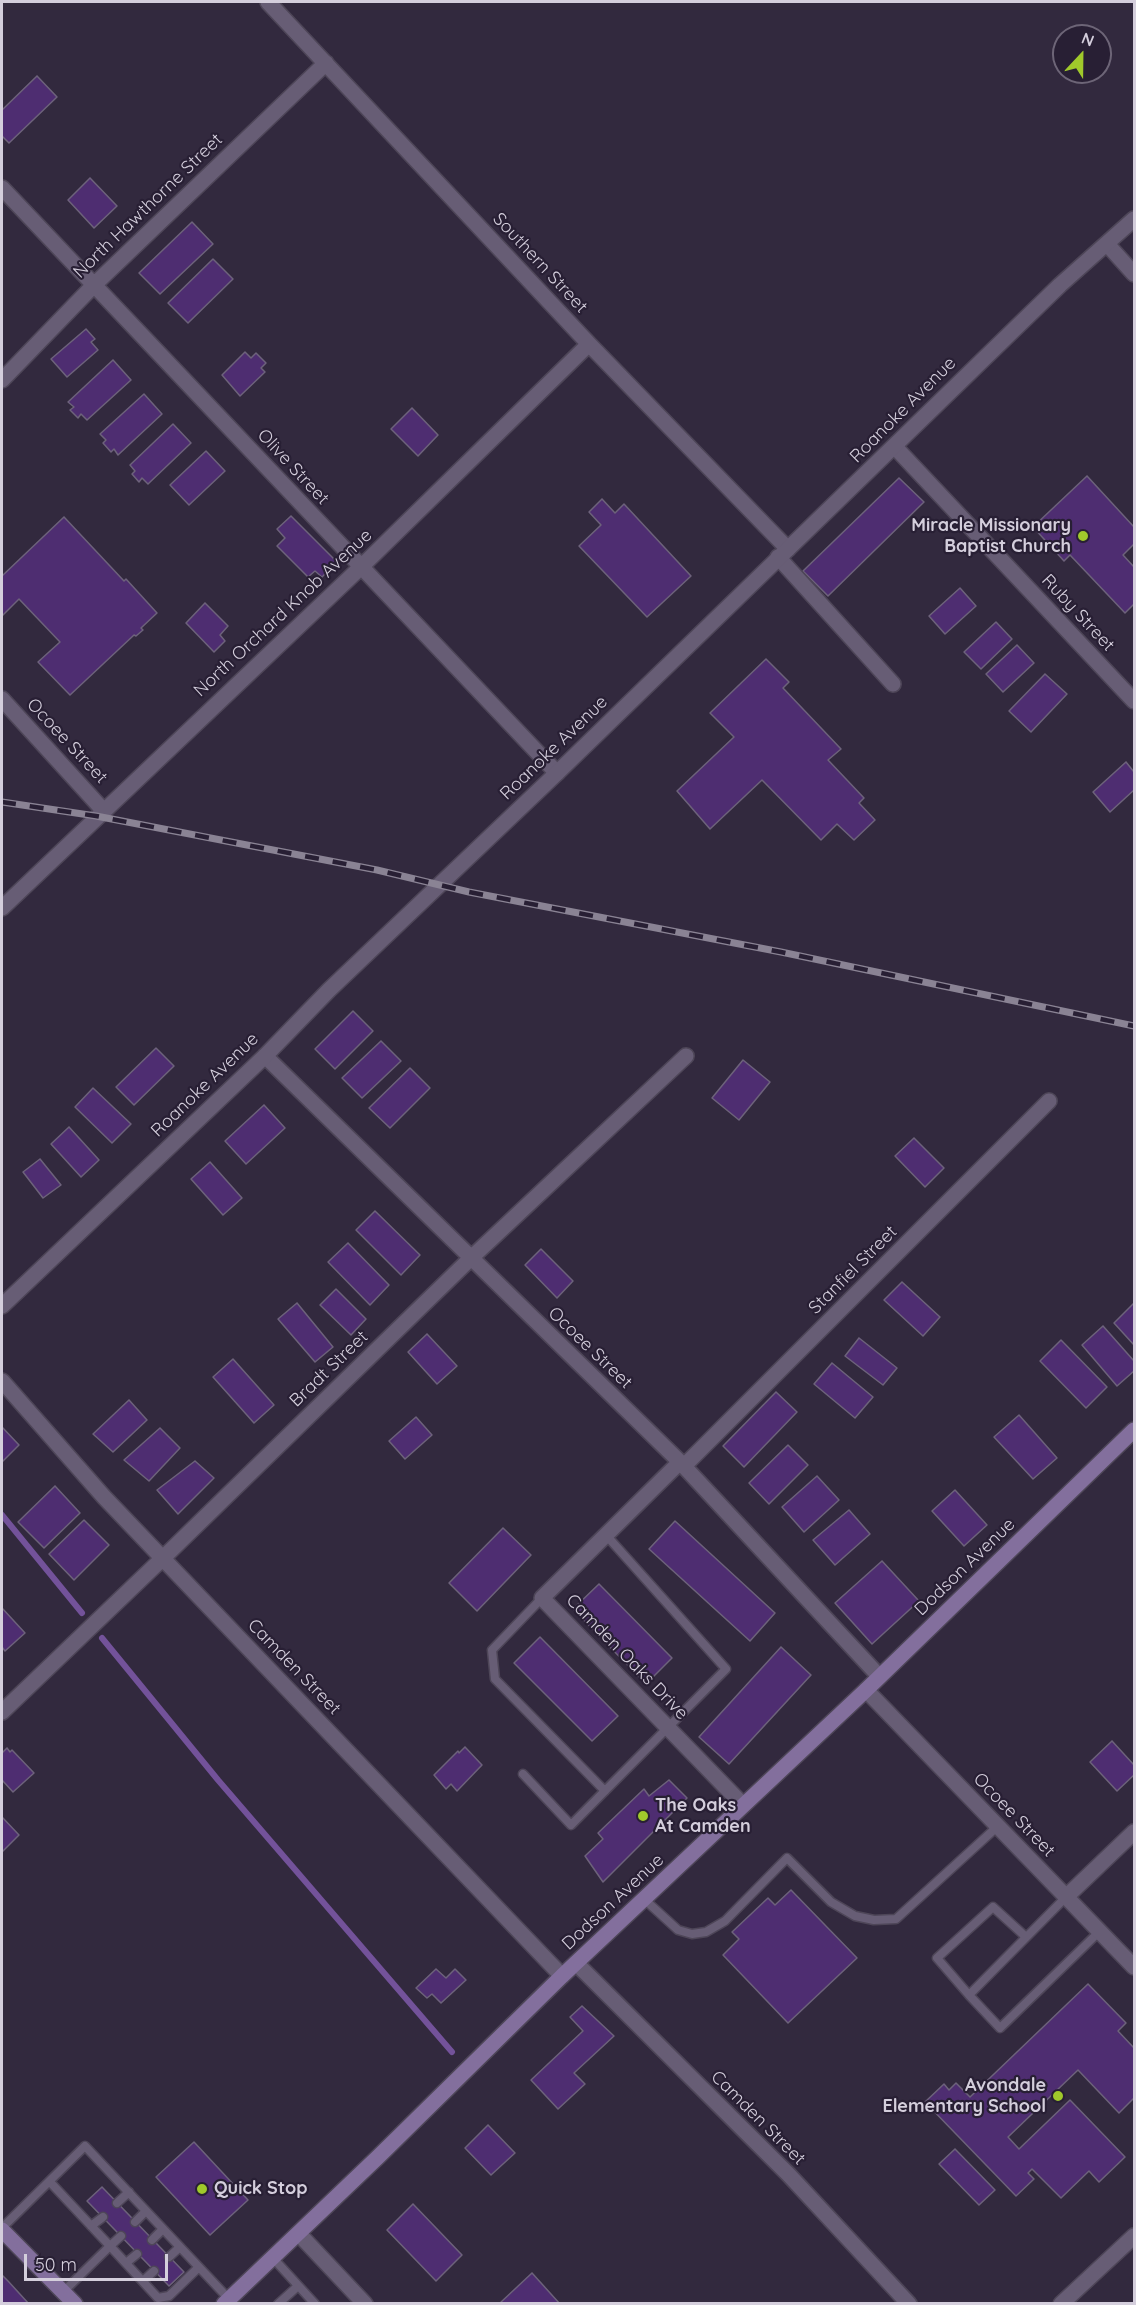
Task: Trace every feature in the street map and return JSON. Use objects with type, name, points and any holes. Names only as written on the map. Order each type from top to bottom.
[{"type":"main road","name":"Dodson Avenue","points":[[226,2301],[299,2234],[562,1976],[866,1690],[1134,1430]]},
{"type":"main road","points":[[2,2229],[75,2304]]},
{"type":"street","name":"Southern Street","points":[[268,2],[783,553],[893,684]]},
{"type":"street","name":"North Hawthorne Street","points":[[2,380],[94,285],[326,63]]},
{"type":"street","name":"Olive Street","points":[[2,188],[557,773]]},
{"type":"street","name":"Roanoke Avenue","points":[[2,1306],[265,1056],[329,990],[557,773],[1060,285],[1134,219]]},
{"type":"street","points":[[1107,244],[1134,274]]},
{"type":"street","name":"North Orchard Knob Avenue","points":[[2,908],[361,567],[589,344]]},
{"type":"street","name":"Ruby Street","points":[[895,447],[1134,701]]},
{"type":"street","name":"Ocoee Street","points":[[2,699],[103,810]]},
{"type":"street","name":"Ocoee Street","points":[[265,1056],[682,1464],[879,1676]]},
{"type":"street","name":"Bradt Street","points":[[2,1712],[470,1259],[686,1056]]},
{"type":"street","name":"Stanfiel Street","points":[[682,1464],[1049,1101]]},
{"type":"street","name":"Camden Street","points":[[2,1381],[73,1464],[562,1976]]},
{"type":"street","name":"Camden Oaks Drive","points":[[682,1464],[606,1534],[542,1598],[743,1805]]},
{"type":"street","name":"Ocoee Street","points":[[866,1690],[1134,1967]]},
{"type":"street","points":[[1066,1897],[1134,1832]]},
{"type":"street","name":"Camden Street","points":[[576,1963],[789,2175],[909,2304]]},
{"type":"street","points":[[299,2234],[365,2304]]},
{"type":"street","points":[[1061,2304],[1134,2236]]},
{"type":"lane","points":[[523,1774],[571,1825],[726,1669],[606,1534]]},
{"type":"lane","points":[[542,1598],[492,1650],[495,1679],[605,1791]]},
{"type":"lane","points":[[644,1899],[678,1930],[692,1934],[706,1932],[725,1921],[787,1858],[831,1902],[855,1916],[874,1920],[896,1918],[998,1826]]},
{"type":"lane","points":[[969,1995],[1066,1897]]},
{"type":"lane","points":[[1026,1937],[993,1907],[937,1958],[1000,2028],[1100,1931]]},
{"type":"lane","points":[[2,2229],[86,2146],[199,2266],[226,2301]]},
{"type":"lane","points":[[50,2182],[158,2298],[169,2296],[199,2266]]},
{"type":"lane","points":[[117,2203],[129,2192]]},
{"type":"lane","points":[[135,2222],[146,2211]]},
{"type":"lane","points":[[91,2226],[103,2217]]},
{"type":"lane","points":[[152,2240],[163,2229]]},
{"type":"lane","points":[[63,2292],[121,2236]]},
{"type":"lane","points":[[169,2257],[180,2247]]},
{"type":"lane","points":[[126,2264],[137,2254]]},
{"type":"lane","points":[[273,2258],[315,2304]]},
{"type":"lane","points":[[143,2281],[154,2271]]},
{"type":"lane","points":[[278,2304],[298,2286]]},
{"type":"building","points":[[37,76],[57,97],[9,143],[2,136],[2,110]]},
{"type":"building","points":[[90,178],[117,206],[94,228],[68,200]]},
{"type":"building","points":[[192,222],[213,244],[160,294],[139,273]]},
{"type":"building","points":[[213,259],[233,279],[188,323],[168,303]]},
{"type":"building","points":[[86,329],[95,339],[91,342],[98,350],[67,377],[51,359]]},
{"type":"building","points":[[245,352],[251,358],[256,353],[266,363],[261,368],[265,372],[240,396],[222,375]]},
{"type":"building","points":[[113,360],[131,380],[87,420],[81,414],[78,418],[70,410],[74,407],[68,402]]},
{"type":"building","points":[[144,394],[162,414],[118,455],[114,449],[111,452],[103,443],[106,440],[100,434]]},
{"type":"building","points":[[412,408],[438,435],[418,456],[391,429]]},
{"type":"building","points":[[173,424],[191,443],[148,484],[142,478],[139,482],[132,474],[135,471],[130,465]]},
{"type":"building","points":[[206,451],[225,471],[189,505],[170,485]]},
{"type":"building","points":[[1087,476],[1134,527],[1134,544],[1123,555],[1134,567],[1134,604],[1125,613],[1070,555],[1064,561],[1033,527]]},
{"type":"building","points":[[899,478],[924,502],[828,596],[803,571]]},
{"type":"building","points":[[602,499],[615,513],[624,504],[691,576],[647,617],[579,546],[601,525],[589,512]]},
{"type":"building","points":[[291,516],[337,562],[322,577],[315,571],[308,577],[277,546],[285,538],[277,529]]},
{"type":"building","points":[[64,517],[157,613],[141,628],[143,630],[136,636],[134,635],[70,695],[38,662],[60,642],[19,599],[2,616],[2,576]]},
{"type":"building","points":[[960,588],[976,606],[945,634],[929,616]]},
{"type":"building","points":[[205,603],[228,626],[220,635],[225,641],[214,652],[186,623]]},
{"type":"building","points":[[996,622],[1012,639],[981,669],[964,652]]},
{"type":"building","points":[[1017,645],[1034,663],[1003,692],[986,674]]},
{"type":"building","points":[[766,659],[789,682],[783,688],[841,749],[828,760],[864,798],[859,803],[875,820],[854,840],[837,824],[821,840],[762,780],[710,829],[677,791],[734,737],[710,713]]},
{"type":"building","points":[[1045,674],[1067,694],[1031,732],[1009,711]]},
{"type":"building","points":[[1126,762],[1134,772],[1134,790],[1110,812],[1093,792]]},
{"type":"building","points":[[353,1011],[373,1031],[335,1069],[315,1049]]},
{"type":"building","points":[[381,1041],[401,1061],[362,1098],[342,1078]]},
{"type":"building","points":[[156,1048],[174,1066],[134,1105],[116,1087]]},
{"type":"building","points":[[743,1060],[770,1082],[739,1120],[712,1098]]},
{"type":"building","points":[[410,1068],[430,1088],[390,1128],[369,1108]]},
{"type":"building","points":[[93,1088],[131,1124],[112,1143],[75,1107]]},
{"type":"building","points":[[264,1105],[285,1128],[246,1164],[225,1141]]},
{"type":"building","points":[[69,1127],[99,1160],[81,1177],[51,1144]]},
{"type":"building","points":[[914,1138],[944,1168],[925,1187],[895,1156]]},
{"type":"building","points":[[40,1159],[61,1185],[43,1198],[23,1172]]},
{"type":"building","points":[[210,1162],[242,1198],[223,1215],[191,1179]]},
{"type":"building","points":[[375,1211],[420,1255],[401,1275],[356,1230]]},
{"type":"building","points":[[348,1243],[389,1285],[370,1305],[328,1262]]},
{"type":"building","points":[[541,1249],[573,1281],[557,1298],[525,1265]]},
{"type":"building","points":[[902,1282],[940,1317],[923,1336],[884,1300]]},
{"type":"building","points":[[336,1289],[366,1319],[351,1335],[320,1305]]},
{"type":"building","points":[[297,1303],[333,1347],[315,1362],[278,1319]]},
{"type":"building","points":[[1134,1303],[1134,1345],[1114,1323]]},
{"type":"building","points":[[1103,1326],[1134,1361],[1134,1371],[1117,1386],[1082,1345]]},
{"type":"building","points":[[427,1334],[457,1366],[437,1384],[408,1352]]},
{"type":"building","points":[[859,1338],[897,1368],[883,1385],[845,1356]]},
{"type":"building","points":[[1061,1340],[1107,1387],[1086,1408],[1040,1361]]},
{"type":"building","points":[[233,1359],[274,1405],[254,1423],[213,1377]]},
{"type":"building","points":[[832,1363],[873,1397],[855,1418],[814,1384]]},
{"type":"building","points":[[776,1392],[797,1412],[744,1467],[723,1446]]},
{"type":"building","points":[[129,1400],[147,1420],[113,1452],[93,1434]]},
{"type":"building","points":[[1019,1415],[1057,1458],[1033,1479],[994,1437]]},
{"type":"building","points":[[416,1417],[432,1435],[405,1459],[389,1441]]},
{"type":"building","points":[[2,1427],[19,1445],[2,1462]]},
{"type":"building","points":[[160,1428],[180,1448],[149,1481],[124,1460]]},
{"type":"building","points":[[788,1445],[808,1465],[769,1504],[749,1483]]},
{"type":"building","points":[[195,1461],[214,1478],[178,1514],[157,1490]]},
{"type":"building","points":[[817,1476],[839,1500],[804,1532],[782,1507]]},
{"type":"building","points":[[55,1486],[80,1513],[44,1548],[18,1522]]},
{"type":"building","points":[[955,1490],[987,1525],[964,1546],[932,1511]]},
{"type":"building","points":[[849,1510],[870,1534],[835,1565],[813,1540]]},
{"type":"building","points":[[84,1520],[109,1545],[74,1580],[49,1554]]},
{"type":"building","points":[[675,1521],[775,1613],[750,1641],[649,1549]]},
{"type":"building","points":[[503,1528],[531,1555],[477,1611],[449,1583]]},
{"type":"building","points":[[882,1561],[919,1601],[872,1644],[835,1603]]},
{"type":"building","points":[[599,1584],[672,1658],[646,1684],[573,1609]]},
{"type":"building","points":[[2,1608],[25,1633],[5,1651],[2,1647]]},
{"type":"building","points":[[540,1637],[618,1716],[592,1741],[514,1663]]},
{"type":"building","points":[[781,1647],[811,1675],[729,1764],[699,1737]]},
{"type":"building","points":[[1112,1741],[1134,1765],[1134,1775],[1117,1791],[1090,1762]]},
{"type":"building","points":[[465,1747],[482,1765],[457,1791],[451,1784],[446,1789],[434,1775]]},
{"type":"building","points":[[7,1748],[10,1752],[12,1750],[34,1773],[13,1792],[2,1780],[2,1753]]},
{"type":"building","name":"The Oaks At Camden","points":[[669,1780],[687,1798],[603,1882],[585,1856],[603,1839],[598,1833],[644,1789],[649,1796]]},
{"type":"building","points":[[2,1817],[19,1835],[2,1852]]},
{"type":"building","points":[[791,1890],[857,1958],[788,2023],[723,1955],[739,1939],[732,1932],[768,1898],[775,1905]]},
{"type":"building","points":[[436,1969],[446,1978],[455,1969],[466,1980],[441,2003],[432,1994],[427,1998],[416,1988]]},
{"type":"building","points":[[1088,1984],[1126,2023],[1118,2031],[1134,2048],[1134,2098],[1119,2113],[1078,2070],[1008,2137],[1019,2149],[1070,2100],[1125,2157],[1099,2182],[1089,2171],[1061,2198],[1032,2169],[1028,2173],[1034,2179],[1016,2196],[925,2102],[944,2084],[949,2090],[956,2083],[970,2097]]},
{"type":"building","points":[[582,2006],[614,2036],[574,2073],[585,2084],[558,2109],[531,2080],[583,2031],[570,2017]]},
{"type":"building","points":[[488,2125],[515,2153],[491,2175],[465,2148]]},
{"type":"building","name":"Quick Stop","points":[[194,2142],[248,2200],[210,2235],[156,2177]]},
{"type":"building","points":[[955,2149],[995,2190],[979,2205],[939,2164]]},
{"type":"building","points":[[102,2187],[184,2272],[169,2286],[87,2201]]},
{"type":"building","points":[[413,2204],[462,2255],[436,2281],[387,2230]]},
{"type":"building","points":[[532,2273],[560,2304],[500,2304],[500,2303]]},
{"type":"building","points":[[2,2275],[8,2281],[29,2304],[2,2304]]},
{"type":"waterway","points":[[2,1515],[82,1613]]},
{"type":"waterway","points":[[102,1638],[218,1780],[452,2052]]},
{"type":"railway","points":[[2,802],[96,816],[377,870],[469,892],[781,952],[1134,1026]]},
{"type":"place","name":"Miracle Missionary Baptist Church","points":[[1083,536]]},
{"type":"place","name":"The Oaks At Camden","points":[[643,1816]]},
{"type":"place","name":"Avondale Elementary School","points":[[1058,2096]]},
{"type":"place","name":"Quick Stop","points":[[202,2189]]}]
